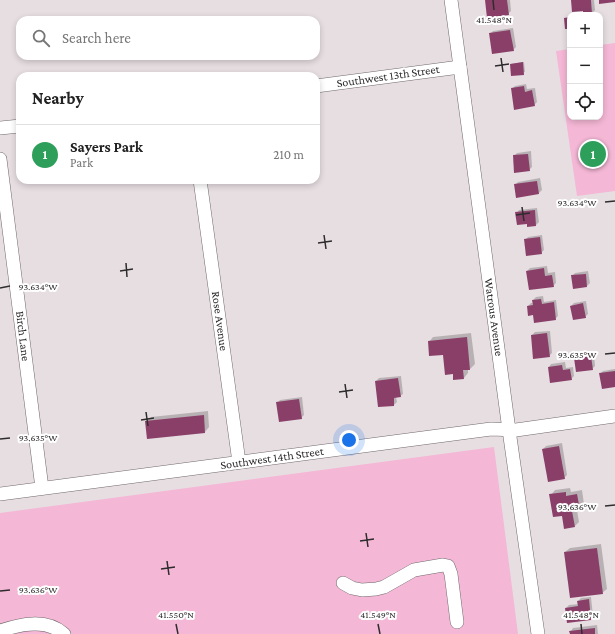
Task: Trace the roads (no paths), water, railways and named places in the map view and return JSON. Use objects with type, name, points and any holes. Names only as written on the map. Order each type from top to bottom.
[{"type":"street","name":"Watrous Avenue","points":[[451,0],[538,634]]},
{"type":"street","name":"Southwest 13th Street","points":[[320,85],[460,67]]},
{"type":"street","points":[[0,128],[16,126]]},
{"type":"street","name":"Birch Lane","points":[[0,159],[42,488]]},
{"type":"street","name":"Rose Avenue","points":[[201,184],[239,462]]},
{"type":"street","name":"Southwest 14th Street","points":[[0,494],[491,429],[524,429],[615,416]]},
{"type":"street","points":[[343,583],[352,588],[362,590],[376,589],[384,587],[414,570],[443,565],[448,566],[451,574],[457,622]]},
{"type":"street","points":[[0,632],[12,627],[32,623],[51,627],[64,634]]},
{"type":"place","name":"Sayers Park","points":[[593,154]]}]
